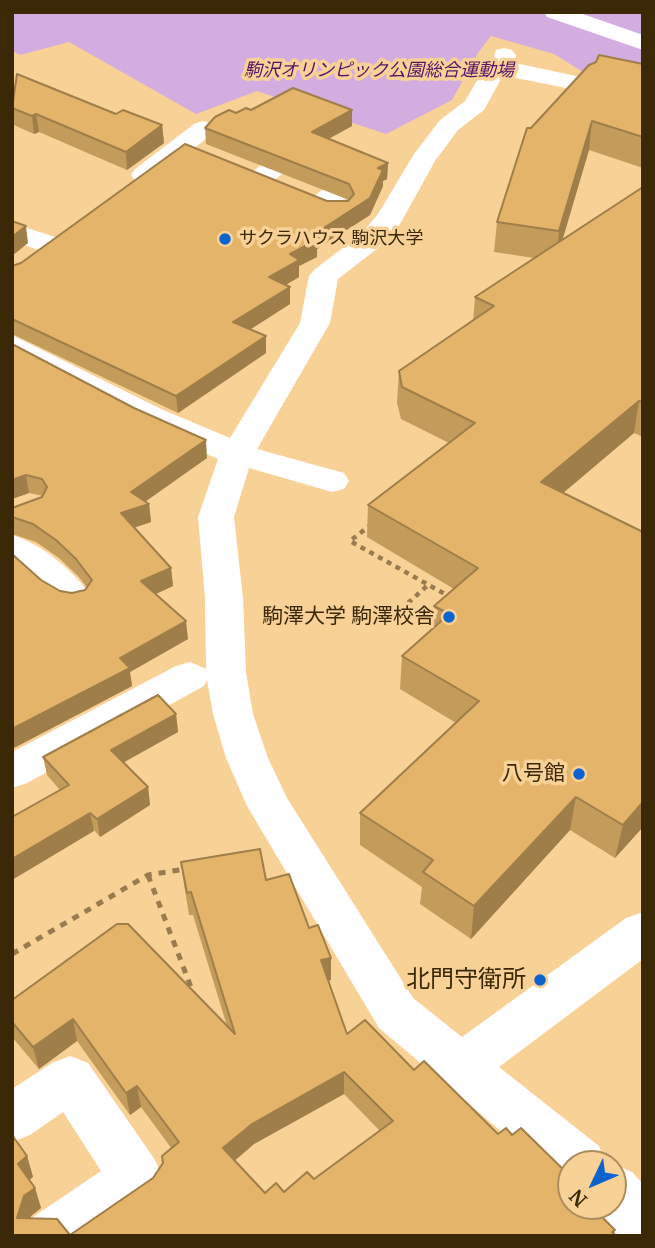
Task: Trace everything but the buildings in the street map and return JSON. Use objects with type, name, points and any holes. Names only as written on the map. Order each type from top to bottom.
[{"type":"street","points":[[555,12],[643,43]]},
{"type":"street","points":[[562,1150],[396,1013],[269,806],[247,758],[233,714],[226,671],[224,598],[216,517],[237,454],[315,323],[324,276],[372,239],[390,218],[423,160],[449,125],[475,105],[491,75],[503,62],[581,84]]},
{"type":"street","points":[[118,193],[198,145]]},
{"type":"street","points":[[233,168],[302,189]]},
{"type":"street","points":[[12,231],[57,237],[21,265]]},
{"type":"street","points":[[12,344],[149,416],[237,454],[331,481]]},
{"type":"street","points":[[12,547],[35,563],[73,598]]},
{"type":"street","points":[[12,772],[190,676]]},
{"type":"street","points":[[460,1068],[643,932]]},
{"type":"street","points":[[12,1118],[70,1079],[136,1178],[52,1236]]},
{"type":"street","points":[[627,1207],[643,1226]]},
{"type":"path","points":[[382,516],[350,541],[464,605]]},
{"type":"path","points":[[408,603],[428,585]]},
{"type":"path","points":[[12,954],[148,875],[190,869]]},
{"type":"path","points":[[148,875],[196,1000]]},
{"type":"green space","name":"駒沢オリンピック公園総合運動場","points":[[12,12],[643,12],[643,88],[591,77],[554,54],[491,36],[478,53],[452,100],[386,134],[257,91],[196,114],[69,42],[20,55],[12,51]]},
{"type":"place","name":"サクラハウス 駒沢大学","points":[[225,239]]},
{"type":"place","name":"駒澤大学 駒澤校舎","points":[[449,617]]},
{"type":"place","name":"八号館","points":[[579,774]]},
{"type":"place","name":"北門守衛所","points":[[540,980]]}]
